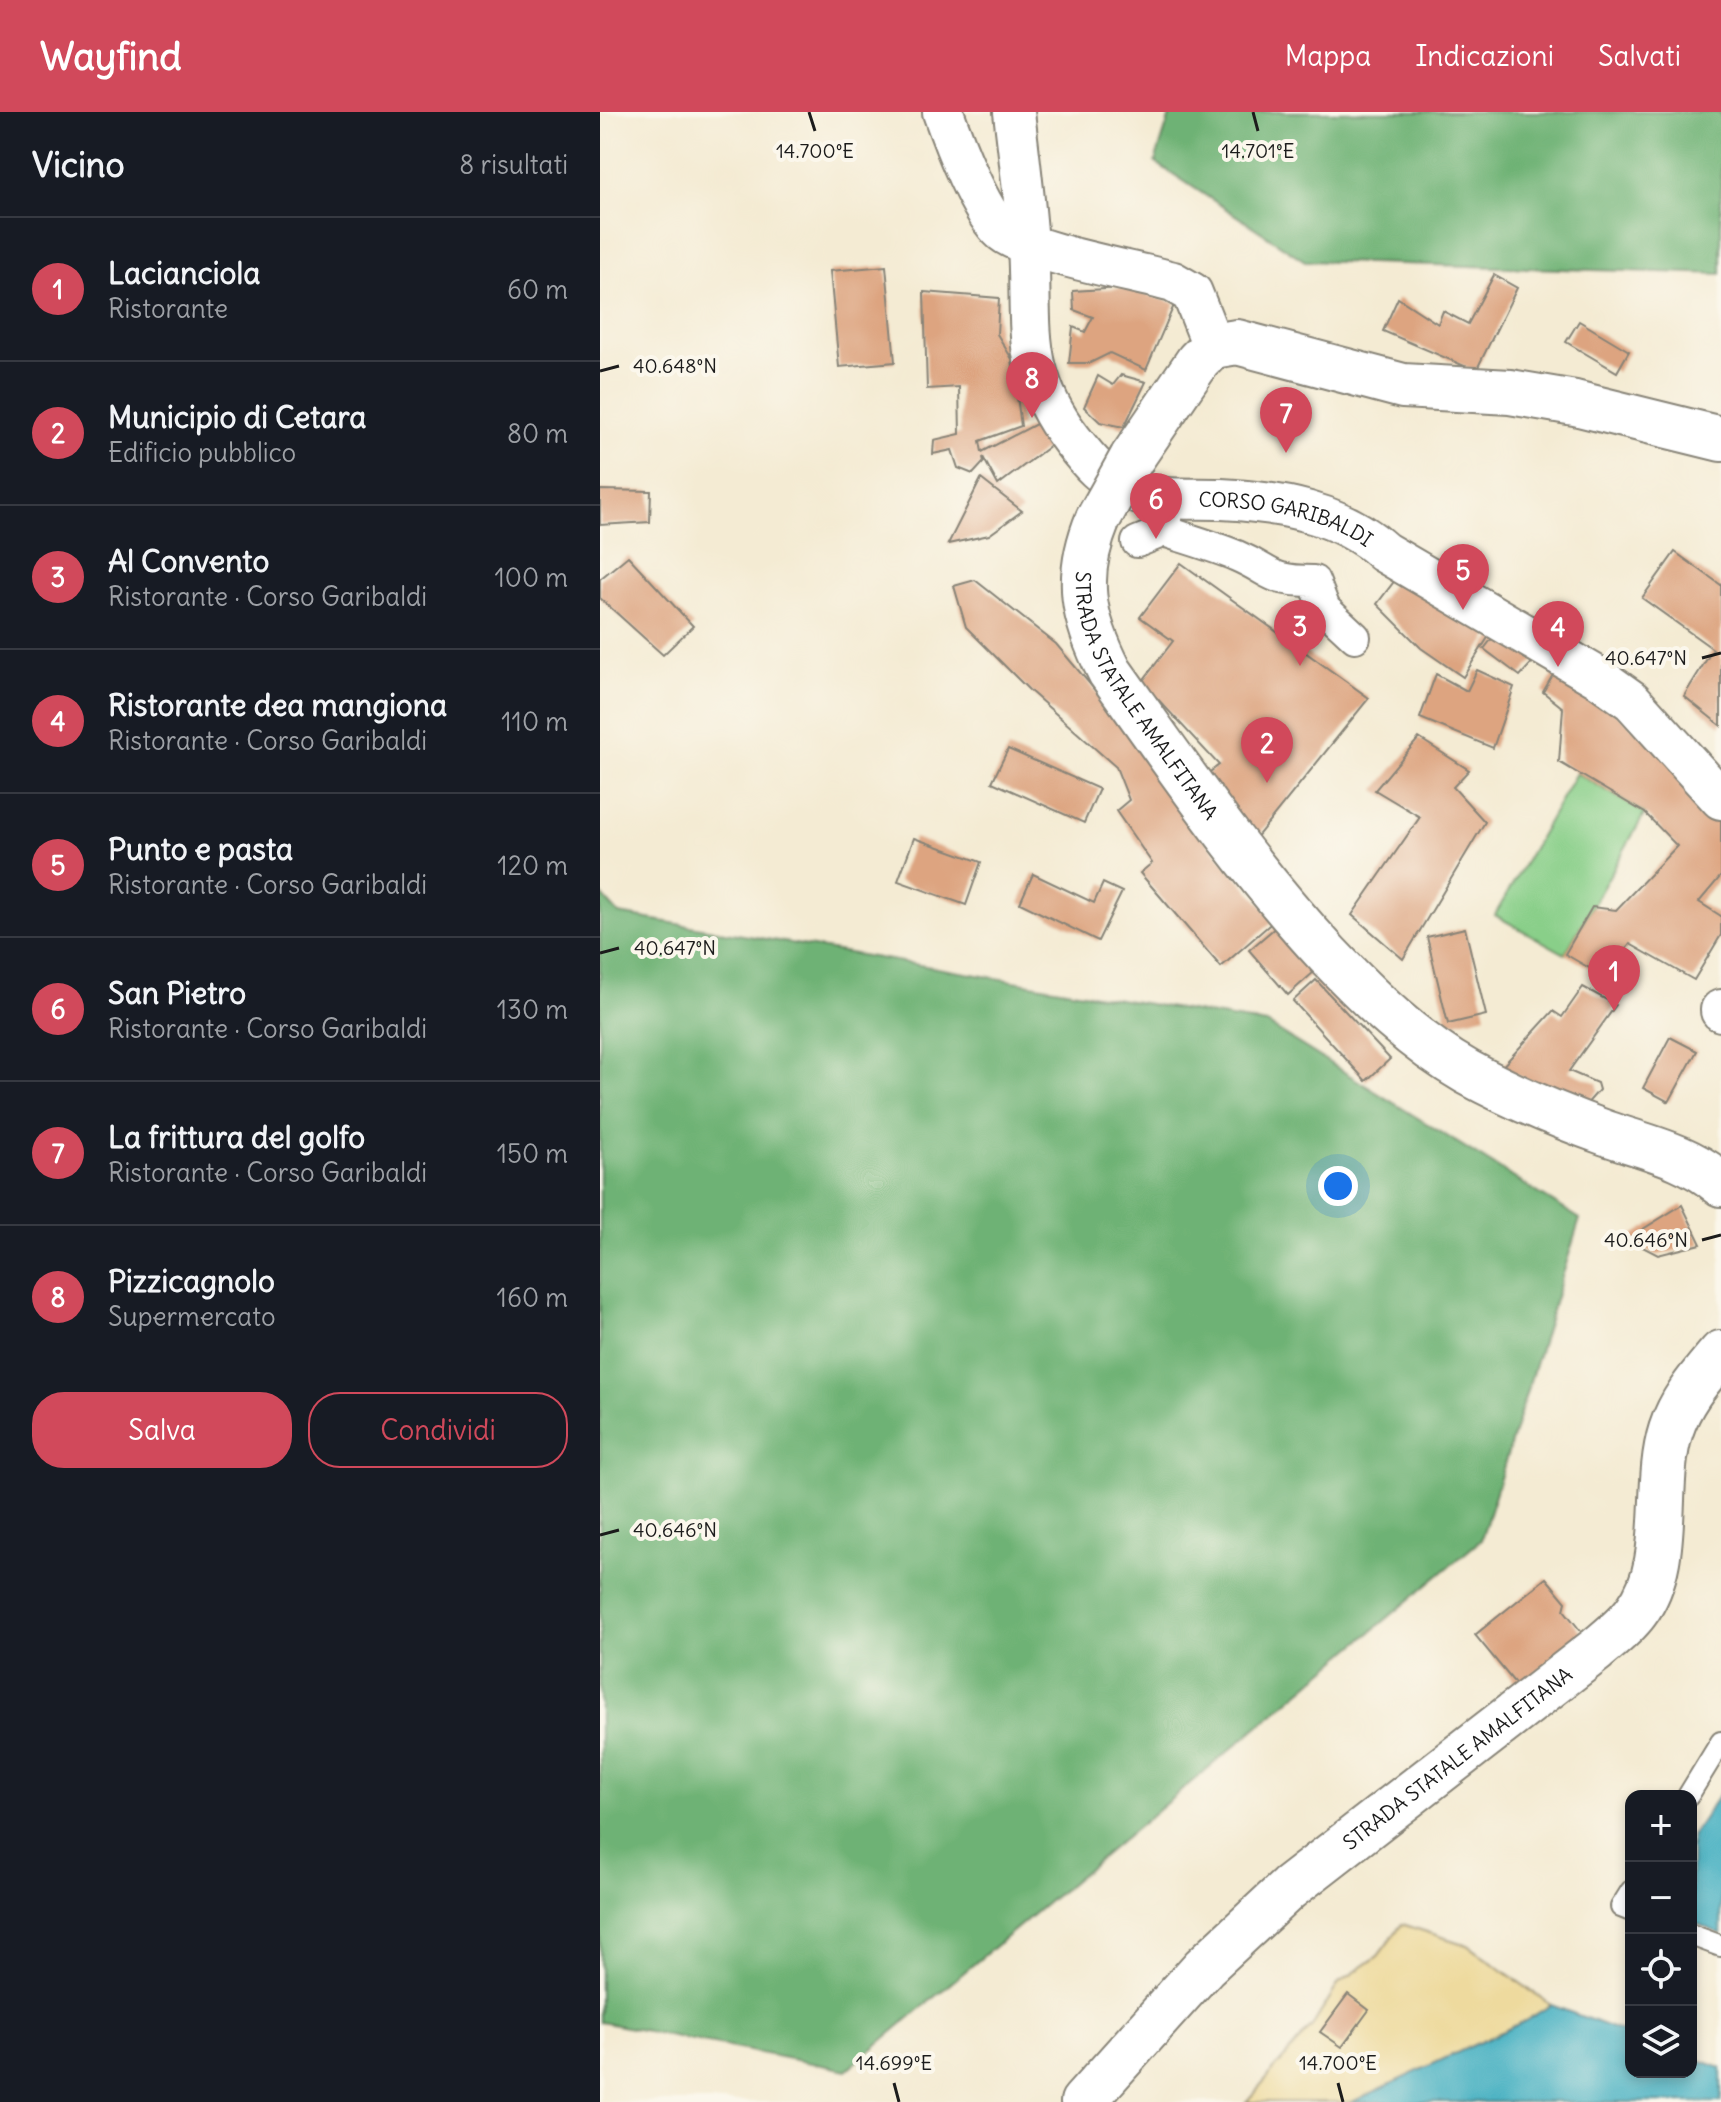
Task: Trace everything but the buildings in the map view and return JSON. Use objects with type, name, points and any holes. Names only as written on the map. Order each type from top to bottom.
[{"type":"main road","points":[[1213,346],[1237,342],[1256,345],[1403,386],[1510,392],[1575,403],[1721,439]]},
{"type":"main road","name":"STRADA STATALE AMALFITANA","points":[[1213,346],[1188,373],[1132,458],[1098,519],[1084,558],[1083,598],[1094,637],[1110,672],[1220,829],[1273,895],[1393,1020],[1466,1071],[1571,1119],[1691,1163],[1721,1184]]},
{"type":"main road","name":"STRADA STATALE AMALFITANA","points":[[1083,2102],[1204,1967],[1289,1888],[1596,1650],[1638,1609],[1654,1570],[1662,1476],[1671,1431],[1681,1404],[1721,1353]]},
{"type":"street","points":[[943,112],[957,151],[1002,232],[1028,244],[1173,282],[1192,293],[1213,346]]},
{"type":"street","name":"CORSO GARIBALDI","points":[[1014,112],[1028,244],[1030,340],[1041,393],[1051,413],[1088,461],[1110,481],[1134,492],[1241,500],[1309,511],[1364,534],[1384,552],[1601,679],[1632,701],[1721,799]]},
{"type":"street","points":[[1156,530],[1239,557],[1269,577],[1314,581],[1325,609],[1355,637]]},
{"type":"lane","points":[[1692,1790],[1721,1742]]},
{"type":"lane","points":[[1697,1937],[1721,1946]]},
{"type":"green space","points":[[1171,112],[1721,112],[1721,274],[1305,261],[1155,162]]},
{"type":"green space","points":[[1576,773],[1645,813],[1565,954],[1495,915]]},
{"type":"green space","points":[[600,893],[619,914],[1267,1024],[1580,1219],[1481,1540],[847,2070],[600,2022]]},
{"type":"sand","points":[[1402,1924],[1467,1945],[1551,2005],[1525,2021],[1352,2102],[1246,2102],[1313,2025],[1339,1983],[1378,1956]]},
{"type":"water","points":[[1721,1792],[1721,1934],[1697,1924],[1697,1828]]},
{"type":"water","points":[[1551,2005],[1625,2033],[1625,2078],[1697,2078],[1697,2059],[1721,2068],[1721,2102],[1352,2102],[1525,2021]]},
{"type":"place","name":"Pizzicagnolo","points":[[1032,418]]},
{"type":"place","name":"La frittura del golfo","points":[[1286,453]]},
{"type":"place","name":"San Pietro","points":[[1156,539]]},
{"type":"place","name":"Punto e pasta","points":[[1463,610]]},
{"type":"place","name":"Al Convento","points":[[1300,666]]},
{"type":"place","name":"Ristorante dea mangiona","points":[[1558,667]]},
{"type":"place","name":"Municipio di Cetara","points":[[1267,783]]},
{"type":"place","name":"Lacianciola","points":[[1614,1011]]}]
